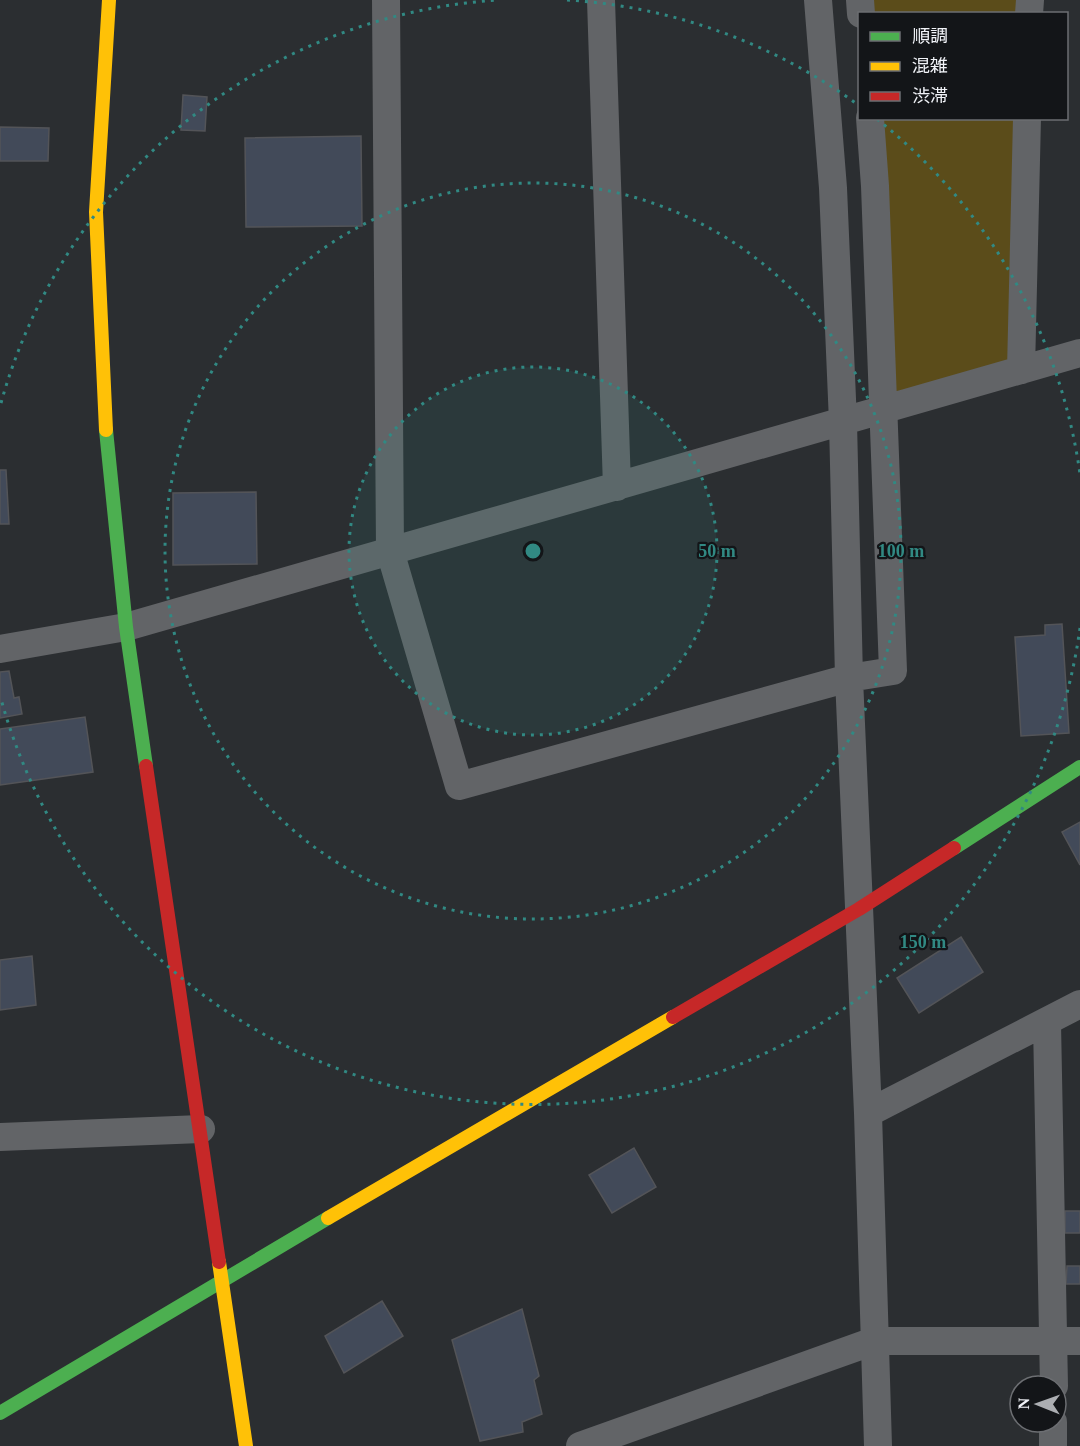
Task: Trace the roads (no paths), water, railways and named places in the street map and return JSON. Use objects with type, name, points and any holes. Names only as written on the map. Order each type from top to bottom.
[{"type":"street","points":[[109,0],[96,212],[103,401],[126,627],[201,1129],[220,1281],[246,1446]]},
{"type":"street","points":[[386,0],[390,551],[459,786],[849,678],[892,671],[884,410],[870,120]]},
{"type":"street","points":[[601,0],[617,487]]},
{"type":"street","points":[[818,0],[833,188],[843,422],[849,678],[868,1113],[878,1446]]},
{"type":"street","points":[[1021,370],[1027,120]]},
{"type":"street","points":[[0,649],[126,627],[1080,353]]},
{"type":"street","points":[[0,1413],[220,1281],[859,909],[1080,767]]},
{"type":"street","points":[[868,1113],[1047,1023],[1080,1004]]},
{"type":"street","points":[[1047,1023],[1067,1341],[1057,1374]]},
{"type":"street","points":[[0,1137],[201,1129]]},
{"type":"street","points":[[580,1446],[874,1341],[1067,1341]]}]
